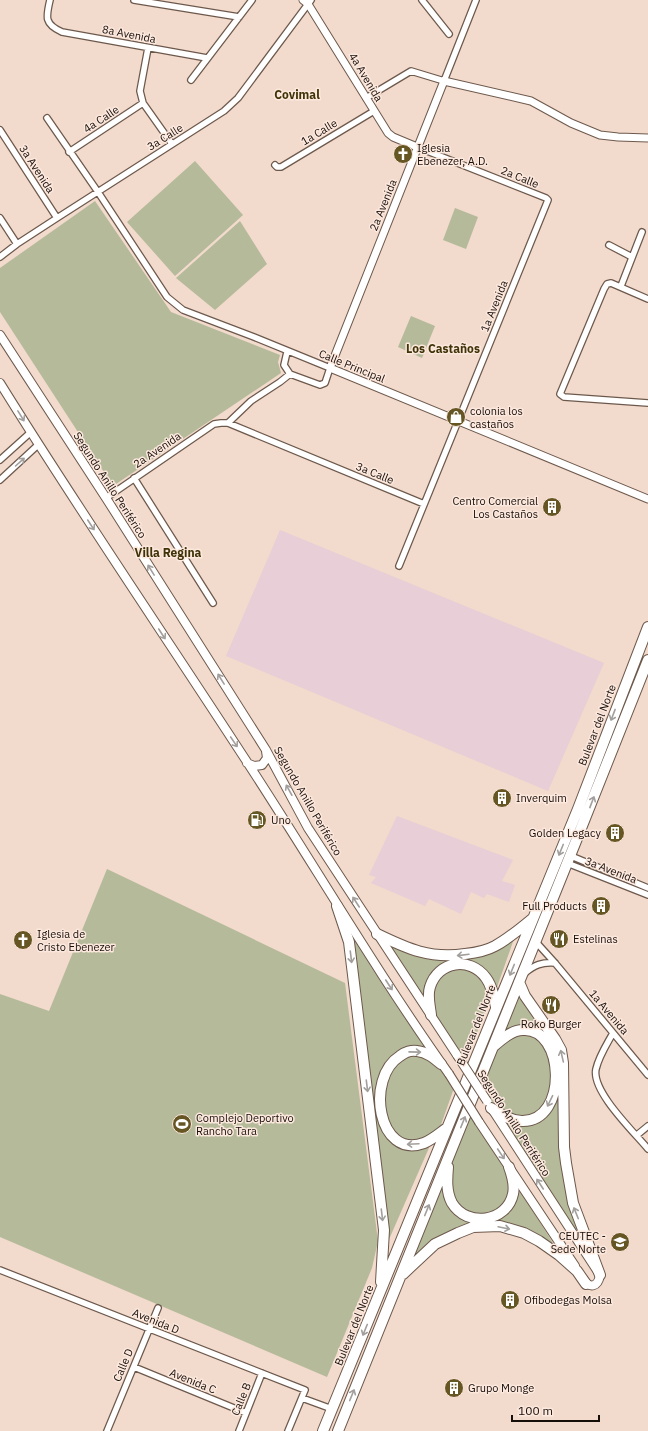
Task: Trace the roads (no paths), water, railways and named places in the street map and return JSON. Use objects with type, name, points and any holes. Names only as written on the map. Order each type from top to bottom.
[{"type":"highway","name":"Bulevar del Norte","points":[[323,1431],[578,809],[648,627]]},
{"type":"highway","points":[[622,692],[626,689],[648,636]]},
{"type":"highway","name":"Bulevar del Norte","points":[[338,1431],[569,860],[648,660]]},
{"type":"highway","points":[[624,720],[635,708],[648,677]]},
{"type":"highway","points":[[337,906],[349,942],[384,1230],[380,1294]]},
{"type":"highway","points":[[377,934],[406,948],[427,954],[448,957],[472,954],[493,947],[510,937],[533,918]]},
{"type":"highway","points":[[431,1015],[429,1002],[430,988],[434,978],[444,968],[454,964],[468,965],[478,970],[486,978],[491,986],[496,1007]]},
{"type":"highway","points":[[521,979],[525,996],[555,1039],[560,1050],[563,1063],[564,1147],[572,1203],[600,1275]]},
{"type":"highway","points":[[489,1105],[505,1116],[515,1120],[523,1121],[533,1118],[541,1114],[548,1106],[553,1095],[556,1081],[556,1068],[552,1052],[544,1039],[534,1032],[523,1030],[510,1034],[494,1046]]},
{"type":"highway","points":[[441,1064],[427,1054],[416,1050],[405,1053],[395,1059],[387,1068],[382,1080],[380,1096],[382,1115],[387,1130],[393,1138],[401,1144],[410,1146],[424,1143],[447,1128]]},
{"type":"highway","points":[[448,1158],[447,1183],[452,1203],[458,1210],[467,1216],[477,1219],[486,1219],[496,1216],[510,1203],[514,1194],[514,1184],[509,1167]]},
{"type":"highway","points":[[399,1278],[435,1244],[473,1227],[500,1226],[524,1233],[539,1241],[559,1255],[577,1271],[586,1284]]},
{"type":"main road","name":"Segundo Anillo Periférico","points":[[0,335],[106,498],[266,750],[308,828],[600,1275]]},
{"type":"main road","points":[[0,383],[311,862],[337,906],[586,1284],[591,1286],[595,1285],[599,1281],[600,1275]]},
{"type":"main road","points":[[247,763],[254,766],[262,765],[267,758],[266,750]]},
{"type":"street","name":"8a Avenida","points":[[50,0],[46,17],[54,28],[62,32],[208,58]]},
{"type":"street","points":[[134,0],[239,17]]},
{"type":"street","points":[[191,80],[252,0]]},
{"type":"street","points":[[422,0],[449,34]]},
{"type":"street","name":"2a Avenida","points":[[290,374],[320,385],[325,383],[476,0]]},
{"type":"street","name":"4a Avenida","points":[[307,1],[374,111],[391,136],[417,147]]},
{"type":"street","name":"3a Calle","points":[[0,257],[17,244],[224,111],[238,98],[307,1]]},
{"type":"street","points":[[148,48],[140,91],[143,103],[172,144]]},
{"type":"street","points":[[366,98],[411,71],[444,81],[531,100],[571,123],[600,135],[648,138]]},
{"type":"street","name":"4a Calle","points":[[69,152],[143,103]]},
{"type":"street","name":"1a Calle","points":[[275,165],[281,167],[374,111]]},
{"type":"street","points":[[47,118],[98,192]]},
{"type":"street","name":"3a Avenida","points":[[0,130],[57,218]]},
{"type":"street","name":"2a Calle","points":[[417,147],[548,200]]},
{"type":"street","name":"Calle Principal","points":[[98,192],[167,297],[176,306],[189,313],[254,337],[287,352],[458,420],[648,499]]},
{"type":"street","name":"1a Avenida","points":[[399,566],[548,200]]},
{"type":"street","points":[[0,218],[17,244]]},
{"type":"street","points":[[621,286],[642,232]]},
{"type":"street","points":[[610,245],[632,256]]},
{"type":"street","points":[[648,299],[621,286],[611,283],[607,284],[560,394],[564,397],[648,403]]},
{"type":"street","points":[[228,423],[251,401],[290,374],[284,365],[287,352]]},
{"type":"street","name":"2a Avenida","points":[[106,498],[214,424],[228,423]]},
{"type":"street","name":"3a Calle","points":[[228,423],[424,504]]},
{"type":"street","points":[[0,460],[31,432]]},
{"type":"street","points":[[0,480],[39,444]]},
{"type":"street","points":[[134,478],[213,603]]},
{"type":"street","name":"3a Avenida","points":[[569,860],[648,888]]},
{"type":"street","name":"3a Avenida","points":[[569,860],[648,895]]},
{"type":"street","name":"1a Avenida","points":[[536,942],[648,1075]]},
{"type":"street","points":[[521,979],[537,964],[546,962],[555,963]]},
{"type":"street","points":[[613,1033],[596,1069],[596,1079],[607,1100],[648,1149]]},
{"type":"street","points":[[637,1135],[648,1126]]},
{"type":"street","name":"Avenida D","points":[[0,1270],[305,1390],[302,1398]]},
{"type":"street","name":"Calle D","points":[[107,1431],[158,1308]]},
{"type":"street","name":"Avenida C","points":[[134,1367],[246,1413]]},
{"type":"street","name":"Calle B","points":[[239,1431],[262,1374]]},
{"type":"street","points":[[288,1431],[302,1398],[332,1409]]},
{"type":"place","name":"Iglesia Ebenezer, A.D.","points":[[403,154]]},
{"type":"place","name":"colonia los castaños","points":[[456,417]]},
{"type":"place","name":"Centro Comercial Los Castaños","points":[[552,507]]},
{"type":"place","name":"Inverquim","points":[[502,798]]},
{"type":"place","name":"Uno","points":[[257,820]]},
{"type":"place","name":"Golden Legacy","points":[[615,833]]},
{"type":"place","name":"Full Products","points":[[601,906]]},
{"type":"place","name":"Estelinas","points":[[559,939]]},
{"type":"place","name":"Iglesia de Cristo Ebenezer","points":[[23,940]]},
{"type":"place","name":"Roko Burger","points":[[551,1005]]},
{"type":"place","name":"Complejo Deportivo Rancho Tara","points":[[182,1124]]},
{"type":"place","name":"CEUTEC - Sede Norte","points":[[620,1242]]},
{"type":"place","name":"Ofibodegas Molsa","points":[[510,1300]]},
{"type":"place","name":"Grupo Monge","points":[[454,1388]]},
{"type":"district","name":"Covimal","points":[[297,95]]},
{"type":"district","name":"Los Castaños","points":[[443,349]]},
{"type":"district","name":"Villa Regina","points":[[168,553]]}]
